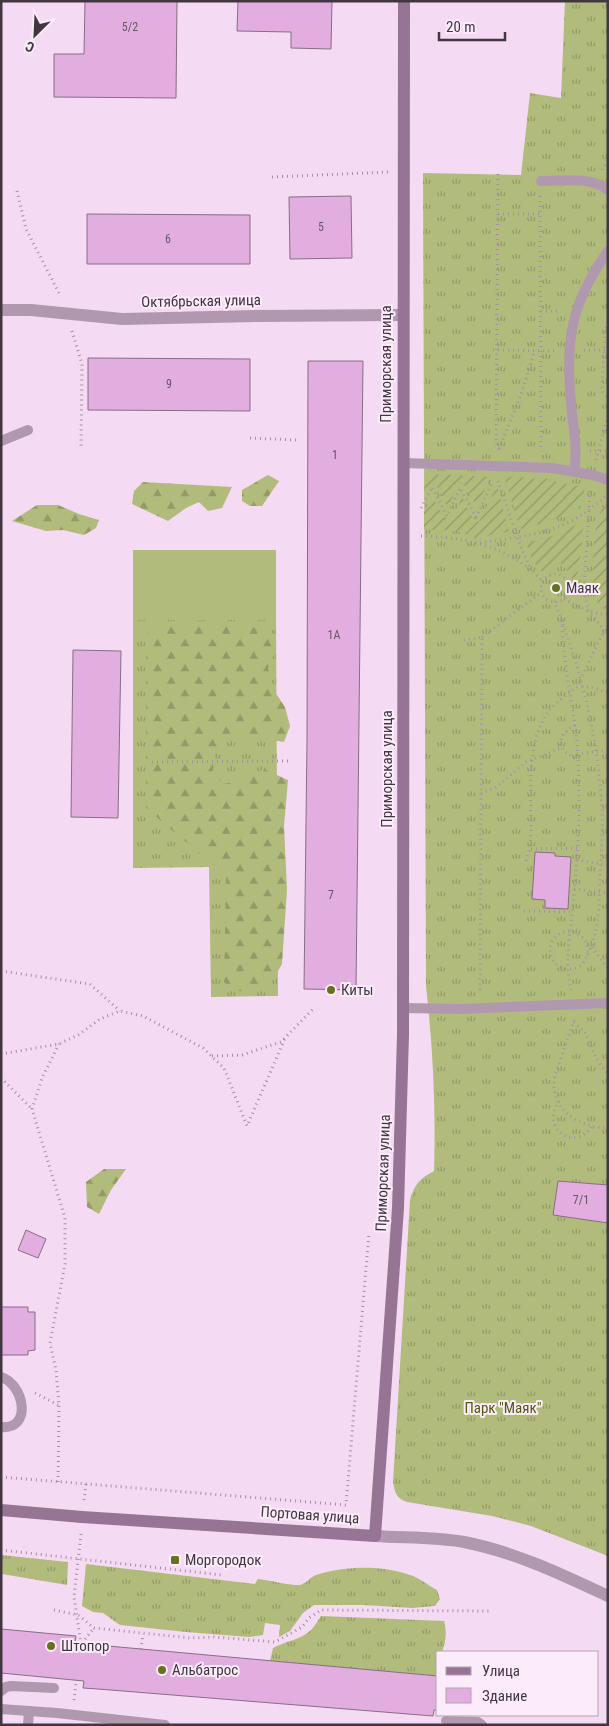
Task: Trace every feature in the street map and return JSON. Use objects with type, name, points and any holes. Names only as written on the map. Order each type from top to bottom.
[{"type":"street","name":"Приморская улица","points":[[375,1536],[398,1208],[403,1008],[402,315],[404,1]]},
{"type":"street","name":"Октябрьская улица","points":[[1,310],[31,310],[122,319],[402,315]]},
{"type":"street","name":"Портовая улица","points":[[1,1510],[463,1542],[516,1556],[564,1575],[608,1596]]},
{"type":"lane","points":[[540,181],[585,181],[595,183],[608,190]]},
{"type":"lane","points":[[574,471],[577,448],[569,374],[569,344],[578,304],[586,286],[608,251]]},
{"type":"lane","points":[[1,441],[28,430]]},
{"type":"lane","points":[[403,463],[527,466],[574,471],[608,480]]},
{"type":"lane","points":[[403,1008],[461,1009],[608,1003]]},
{"type":"lane","points":[[1,1377],[4,1377],[14,1386],[20,1395],[22,1406],[20,1419],[16,1424],[8,1428],[1,1427]]},
{"type":"lane","points":[[1,1691],[11,1686],[54,1688]]},
{"type":"lane","points":[[1,1709],[166,1725]]},
{"type":"lane","points":[[28,1725],[29,1711]]},
{"type":"lane","points":[[446,1721],[478,1722],[482,1725]]},
{"type":"path","points":[[272,177],[376,172]]},
{"type":"path","points":[[498,174],[495,350],[496,437],[497,447],[506,451]]},
{"type":"path","points":[[540,181],[541,451]]},
{"type":"path","points":[[17,191],[26,229],[70,315],[72,334],[82,364],[81,447]]},
{"type":"path","points":[[498,214],[540,214]]},
{"type":"path","points":[[608,317],[602,386],[602,392],[608,398]]},
{"type":"path","points":[[495,350],[562,351]]},
{"type":"path","points":[[499,449],[522,392],[535,350]]},
{"type":"path","points":[[576,350],[606,350]]},
{"type":"path","points":[[596,463],[608,415]]},
{"type":"path","points":[[250,438],[296,440]]},
{"type":"path","points":[[599,451],[608,447]]},
{"type":"path","points":[[587,450],[608,451]]},
{"type":"path","points":[[532,451],[548,451]]},
{"type":"path","points":[[420,511],[432,487],[447,516],[460,488],[476,517],[493,481],[498,481],[516,537],[530,568]]},
{"type":"path","points":[[591,485],[584,591],[588,610],[608,635]]},
{"type":"path","points":[[480,543],[542,533],[564,526],[588,512],[608,495]]},
{"type":"path","points":[[420,536],[457,538],[480,543],[512,557],[530,568],[543,582]]},
{"type":"path","points":[[554,574],[562,576],[568,582],[569,591],[564,598],[554,601],[548,599],[542,592],[543,582],[554,574]]},
{"type":"path","points":[[464,640],[482,637],[542,592]]},
{"type":"path","points":[[564,598],[588,610],[608,614]]},
{"type":"path","points":[[554,601],[562,619],[581,684],[596,751],[601,796],[601,863],[597,924],[592,947],[587,956],[580,966],[567,969],[555,963],[550,949],[552,942],[562,933],[577,933],[584,939],[588,948],[587,956]]},
{"type":"path","points":[[562,619],[562,644],[578,757],[579,822],[567,969],[572,993]]},
{"type":"path","points":[[526,861],[530,849],[532,822],[532,761],[534,742],[540,724],[550,710],[581,684],[604,631]]},
{"type":"path","points":[[480,994],[482,637]]},
{"type":"path","points":[[608,655],[608,662]]},
{"type":"path","points":[[581,684],[608,693]]},
{"type":"path","points":[[574,725],[562,736],[560,743],[561,748],[568,755],[578,757],[596,751],[608,750]]},
{"type":"path","points":[[481,793],[495,788],[520,766],[561,748]]},
{"type":"path","points":[[152,762],[292,761]]},
{"type":"path","points":[[601,796],[608,795]]},
{"type":"path","points":[[530,849],[577,848]]},
{"type":"path","points":[[577,860],[608,865]]},
{"type":"path","points":[[574,889],[608,892]]},
{"type":"path","points":[[524,911],[572,912]]},
{"type":"path","points":[[592,947],[608,969]]},
{"type":"path","points":[[1,971],[90,984],[120,1012]]},
{"type":"path","points":[[211,1056],[242,1055],[281,1042],[315,1007]]},
{"type":"path","points":[[1,1054],[59,1044],[100,1019],[120,1012],[143,1016],[203,1048],[224,1068],[247,1126],[286,1036]]},
{"type":"path","points":[[575,1014],[554,1081],[556,1094],[560,1106],[578,1122],[592,1127],[608,1128]]},
{"type":"path","points":[[574,1022],[585,1032],[596,1058],[608,1075]]},
{"type":"path","points":[[32,1109],[42,1078],[59,1044]]},
{"type":"path","points":[[1,1078],[32,1109],[65,1218],[65,1264],[50,1343],[56,1370],[58,1396],[58,1482]]},
{"type":"path","points":[[559,1101],[552,1115],[554,1125],[560,1133],[569,1137],[577,1137],[585,1134],[592,1127]]},
{"type":"path","points":[[1,1477],[346,1504],[369,1233]]},
{"type":"path","points":[[82,1517],[74,1597],[82,1644],[94,1628]]},
{"type":"path","points":[[1,1550],[222,1575]]},
{"type":"path","points":[[54,1610],[78,1615],[94,1628],[190,1638],[214,1637],[275,1642],[302,1628],[308,1618],[321,1610],[491,1611]]},
{"type":"path","points":[[141,1649],[143,1634]]},
{"type":"green space","name":"Парк \"Маяк\"","points":[[565,1],[608,1],[608,1556],[531,1526],[492,1516],[407,1502],[400,1499],[397,1495],[393,1482],[410,1200],[418,1183],[434,1171],[433,1078],[426,986],[423,173],[521,175],[530,93],[561,98]]},
{"type":"green space","points":[[439,474],[490,477],[477,508],[466,487],[460,482],[447,506],[435,483],[432,482],[424,493],[425,476]]},
{"type":"green space","points":[[268,475],[279,481],[262,506],[250,506],[242,501],[242,490]]},
{"type":"green space","points":[[504,476],[542,479],[584,487],[584,499],[578,508],[563,516],[520,529]]},
{"type":"green space","points":[[143,482],[232,487],[222,508],[208,511],[199,502],[186,508],[168,521],[132,504],[134,491]]},
{"type":"green space","points":[[496,487],[509,532],[475,538],[460,532],[424,530],[424,512],[432,495],[447,522],[452,520],[462,497],[470,515],[479,522]]},
{"type":"green space","points":[[608,502],[608,608],[602,607],[595,596],[593,548],[598,518]]},
{"type":"green space","points":[[37,505],[58,505],[99,520],[96,528],[84,535],[63,530],[46,531],[12,521]]},
{"type":"green space","points":[[583,522],[576,585],[564,565],[559,563],[550,565],[544,573],[540,570],[532,560],[526,543],[550,537]]},
{"type":"green space","points":[[133,550],[276,550],[276,620],[133,620]]},
{"type":"green space","points":[[133,620],[276,620],[278,996],[211,997],[209,867],[133,868]]},
{"type":"green space","points":[[204,624],[265,628],[274,654],[268,668],[273,689],[285,707],[290,726],[284,742],[244,736],[225,736],[215,751],[213,771],[222,784],[244,780],[264,769],[288,780],[284,826],[287,890],[282,964],[270,985],[254,993],[232,990],[224,982],[226,876],[146,808],[146,638],[149,626]]},
{"type":"green space","points":[[104,1169],[126,1169],[111,1190],[99,1214],[87,1207],[86,1182]]},
{"type":"green space","points":[[1,1555],[68,1562],[67,1585],[2,1574]]},
{"type":"green space","points":[[86,1564],[255,1584],[258,1579],[297,1585],[306,1582],[316,1575],[327,1572],[351,1568],[375,1568],[410,1575],[437,1590],[440,1599],[435,1606],[412,1608],[314,1605],[303,1613],[290,1631],[279,1637],[280,1625],[265,1623],[263,1635],[249,1637],[186,1632],[120,1625],[103,1613],[93,1612],[82,1606]]},
{"type":"green space","points":[[321,1616],[444,1621],[446,1629],[442,1651],[436,1651],[436,1676],[270,1661],[273,1648],[298,1638],[312,1628]]},
{"type":"building","points":[[85,1],[177,1],[176,98],[54,97],[54,54],[84,54]]},
{"type":"building","points":[[238,1],[332,1],[331,49],[291,48],[291,32],[237,31]]},
{"type":"building","points":[[351,196],[352,258],[290,259],[289,197]]},
{"type":"building","points":[[87,214],[250,215],[250,264],[87,264]]},
{"type":"building","points":[[88,358],[250,359],[250,411],[88,410]]},
{"type":"building","points":[[308,361],[363,361],[356,990],[304,989]]},
{"type":"building","points":[[73,650],[121,651],[118,818],[71,817]]},
{"type":"building","points":[[535,852],[555,853],[555,856],[571,857],[568,909],[545,908],[545,900],[532,899]]},
{"type":"building","points":[[558,1181],[608,1185],[608,1223],[553,1215]]},
{"type":"building","points":[[26,1230],[46,1239],[38,1258],[18,1250]]},
{"type":"building","points":[[1,1307],[28,1307],[28,1312],[35,1312],[35,1350],[28,1351],[28,1355],[1,1355]]},
{"type":"building","points":[[1,1629],[76,1636],[75,1643],[436,1676],[436,1710],[434,1710],[433,1716],[83,1688],[84,1681],[1,1673]]},
{"type":"place","name":"Маяк","points":[[556,588]]},
{"type":"place","name":"Киты","points":[[331,990]]},
{"type":"place","name":"Моргородок","points":[[175,1560]]},
{"type":"place","name":"Штопор","points":[[51,1646]]},
{"type":"place","name":"Альбатрос","points":[[162,1670]]}]
